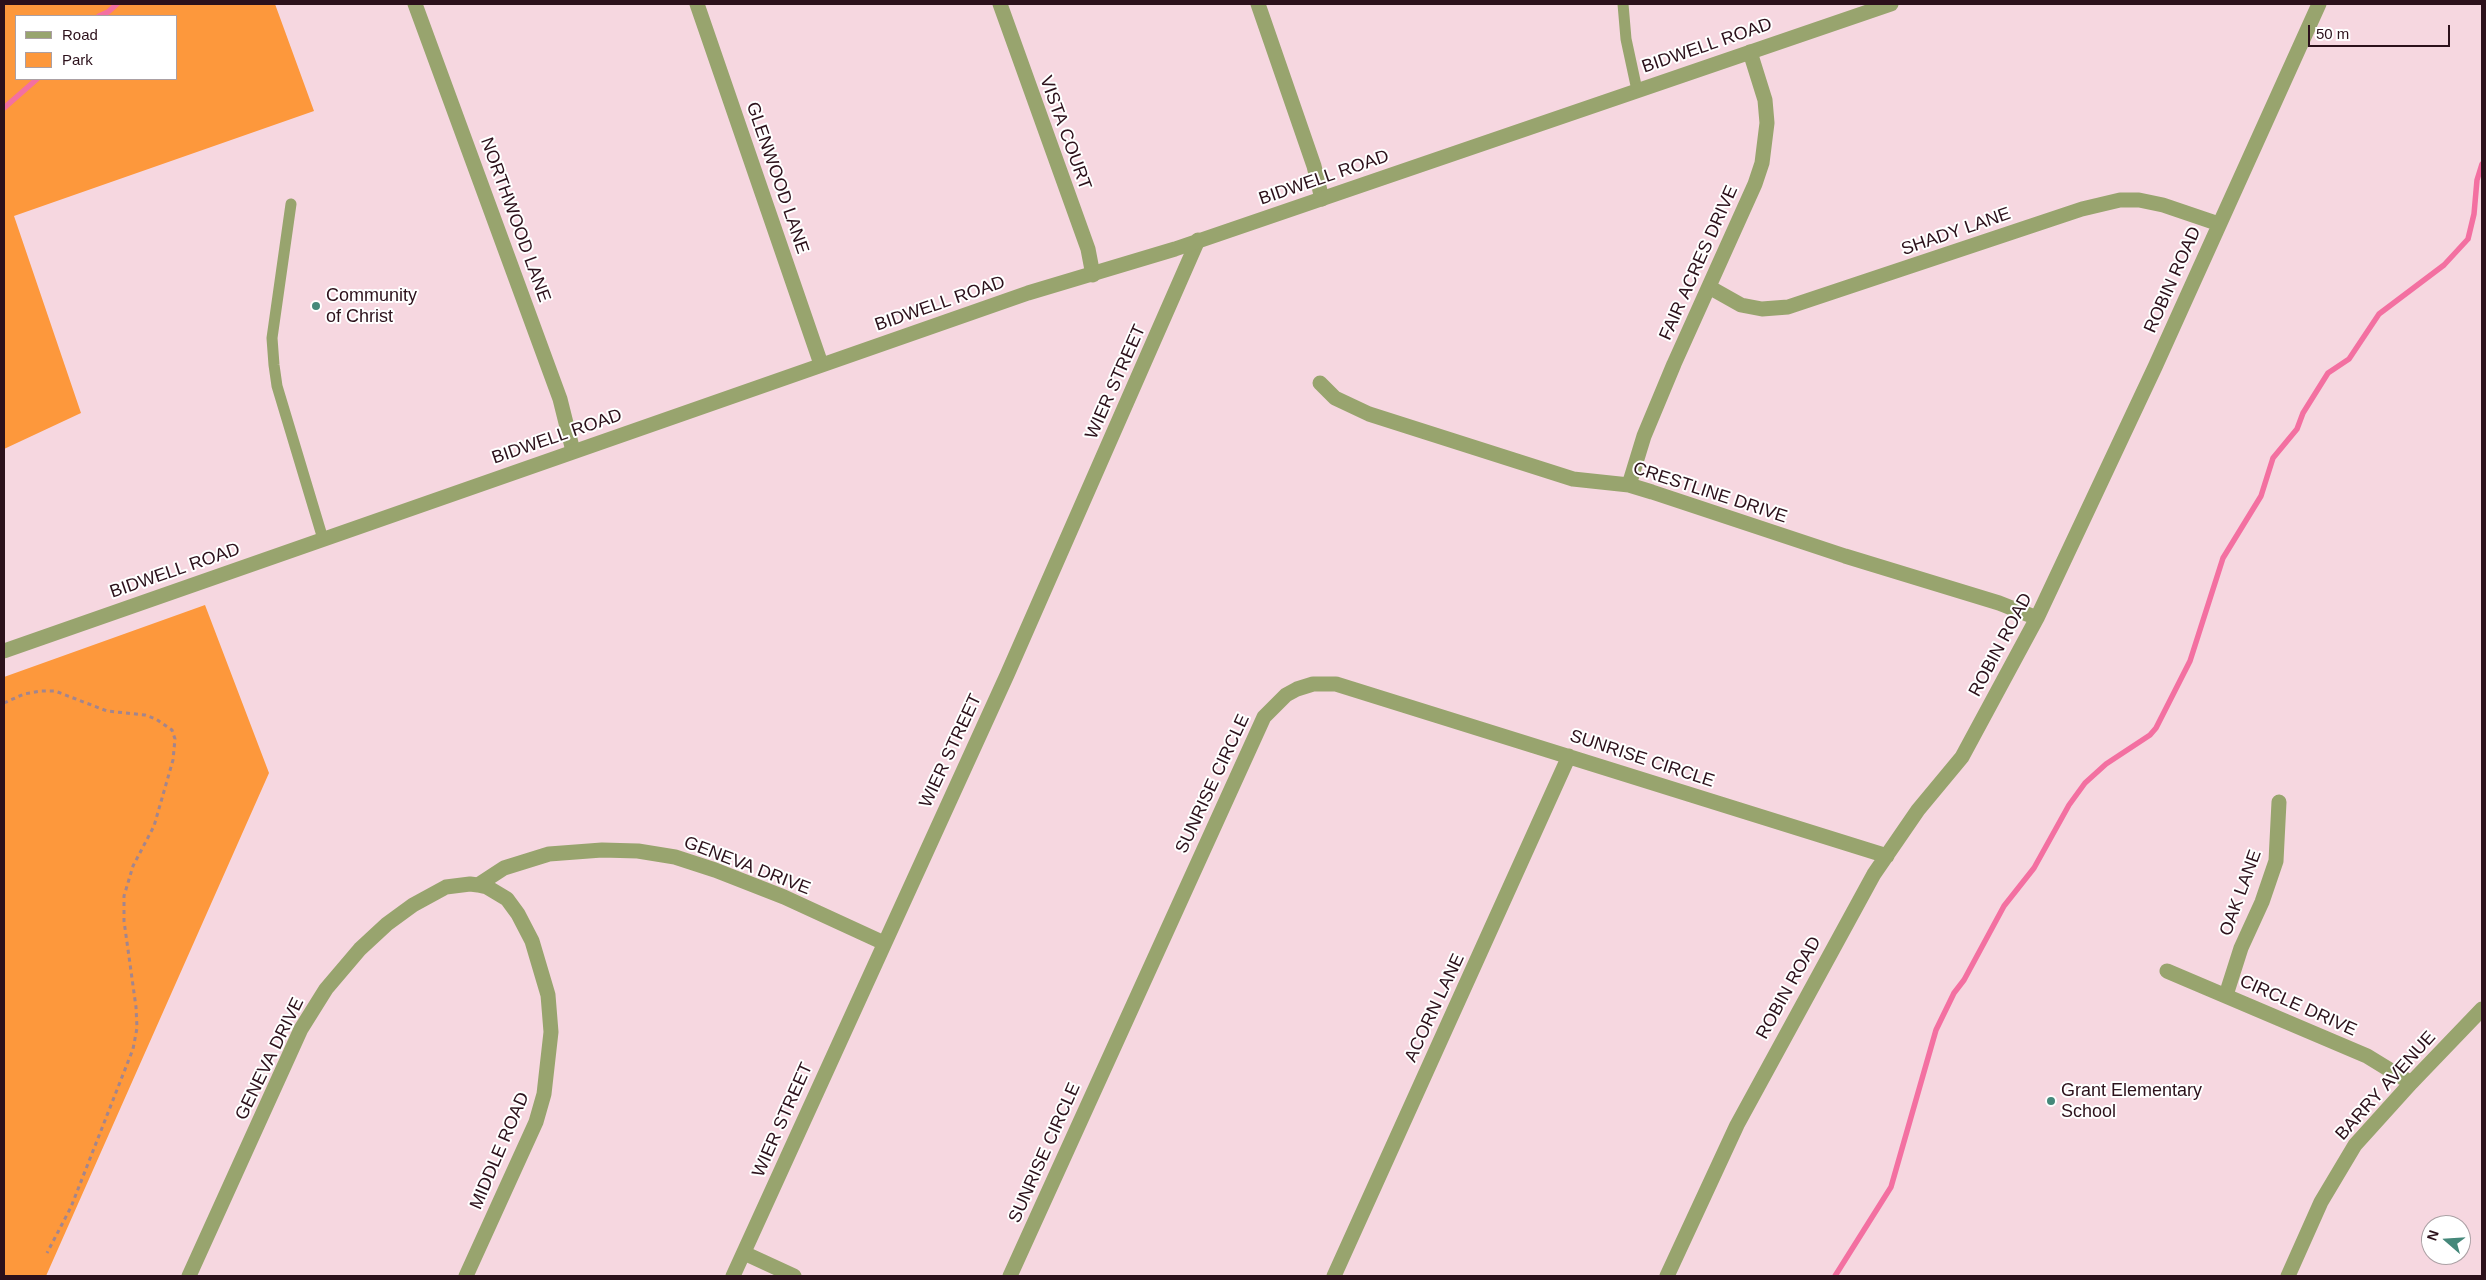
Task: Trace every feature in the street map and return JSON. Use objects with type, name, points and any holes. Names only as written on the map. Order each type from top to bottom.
[{"type":"street","name":"NORTHWOOD LANE","points":[[415,4],[556,390],[573,451]]},
{"type":"street","name":"GLENWOOD LANE","points":[[697,4],[821,364]]},
{"type":"street","name":"VISTA COURT","points":[[1000,4],[1088,250],[1093,274]]},
{"type":"street","points":[[1258,4],[1314,166],[1322,199]]},
{"type":"street","name":"BIDWELL ROAD","points":[[4,651],[1028,293],[1093,274],[1322,199],[1891,4]]},
{"type":"street","name":"ROBIN ROAD","points":[[1667,1276],[1737,1125],[1793,1019],[1874,874],[1918,810],[1962,758],[2037,618],[2065,562],[2319,4]]},
{"type":"street","name":"FAIR ACRES DRIVE","points":[[1629,485],[1644,436],[1755,184],[1762,162],[1767,123],[1765,100],[1750,52]]},
{"type":"street","name":"SHADY LANE","points":[[1708,287],[1742,305],[1762,309],[1788,307],[2082,209],[2120,200],[2139,200],[2164,204],[2219,224]]},
{"type":"street","name":"WIER STREET","points":[[733,1276],[1007,675],[1198,240]]},
{"type":"street","name":"CRESTLINE DRIVE","points":[[1320,383],[1335,398],[1369,414],[1573,479],[1629,485],[1999,604],[2037,618]]},
{"type":"street","name":"SUNRISE CIRCLE","points":[[1010,1276],[1245,755],[1264,717],[1272,707],[1286,695],[1298,689],[1313,684],[1336,684],[1886,856]]},
{"type":"street","name":"ACORN LANE","points":[[1334,1276],[1569,756]]},
{"type":"street","name":"OAK LANE","points":[[2226,995],[2241,948],[2262,902],[2276,862],[2279,802]]},
{"type":"street","name":"GENEVA DRIVE","points":[[189,1276],[301,1029],[326,989],[360,949],[413,905],[446,887],[478,885],[504,868],[549,854],[602,850],[638,851],[674,857],[715,870],[784,897],[884,943]]},
{"type":"street","name":"MIDDLE ROAD","points":[[466,1276],[536,1122],[544,1094],[552,1032],[548,994],[532,941],[518,914],[507,899],[487,887],[478,885]]},
{"type":"street","name":"CIRCLE DRIVE","points":[[2167,971],[2367,1056],[2411,1083]]},
{"type":"street","name":"BARRY AVENUE","points":[[2288,1276],[2321,1202],[2355,1145],[2482,1009]]},
{"type":"street","points":[[744,1254],[794,1276]]},
{"type":"lane","points":[[1623,4],[1626,40],[1636,90]]},
{"type":"lane","points":[[291,204],[272,338],[274,365],[278,386],[323,539]]},
{"type":"path","points":[[4,703],[32,692],[55,691],[107,711],[145,715],[156,719],[172,730],[175,739],[173,760],[154,826],[133,866],[124,896],[124,921],[136,1007],[137,1028],[133,1049],[126,1072],[71,1207],[47,1253]]},
{"type":"green space","points":[[4,4],[275,4],[314,111],[14,216],[81,413],[4,449]]},
{"type":"green space","points":[[205,605],[269,773],[46,1276],[4,1276],[4,677]]},
{"type":"waterway","points":[[101,15],[117,4]]},
{"type":"waterway","points":[[4,108],[36,80]]},
{"type":"waterway","points":[[1835,1276],[1891,1187],[1936,1030],[1954,993],[1964,980],[2004,906],[2034,868],[2069,805],[2085,783],[2106,764],[2150,735],[2156,728],[2190,661],[2223,558],[2261,496],[2273,458],[2297,429],[2303,413],[2328,373],[2349,359],[2379,314],[2444,265],[2468,239],[2474,214],[2477,180],[2482,164]]},
{"type":"place","name":"Community of Christ","points":[[316,306]]},
{"type":"place","name":"Grant Elementary School","points":[[2051,1101]]}]
